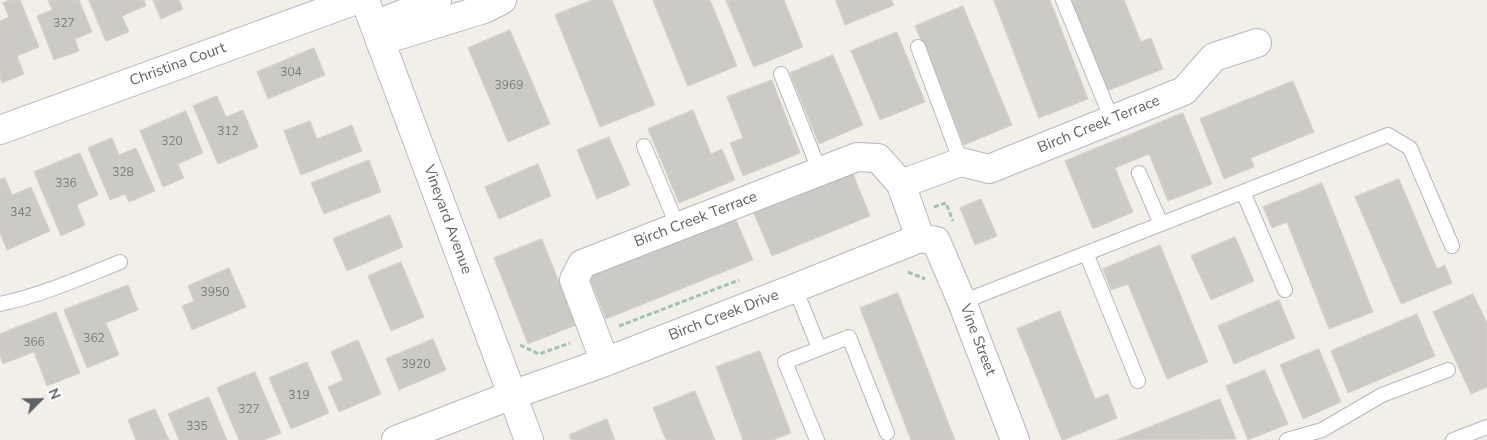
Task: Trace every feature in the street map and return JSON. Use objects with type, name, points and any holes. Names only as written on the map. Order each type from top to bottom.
[{"type":"street","name":"Christina Court","points":[[0,130],[356,0]]},
{"type":"street","points":[[373,22],[428,5],[437,0]]},
{"type":"street","points":[[373,22],[437,22],[475,12],[502,0]]},
{"type":"street","name":"Vineyard Avenue","points":[[373,22],[529,440]]},
{"type":"street","name":"Birch Creek Terrace","points":[[961,162],[989,169],[1112,120],[1184,91],[1214,57],[1257,43]]},
{"type":"street","name":"Birch Creek Terrace","points":[[605,362],[574,280],[582,264],[857,157],[878,158],[901,184],[923,231]]},
{"type":"street","points":[[901,184],[961,162]]},
{"type":"street","name":"Birch Creek Drive","points":[[396,440],[512,395],[605,362],[795,288],[923,231]]},
{"type":"street","name":"Vine Street","points":[[923,231],[962,302],[1016,440]]},
{"type":"lane","points":[[1063,0],[1112,120]]},
{"type":"lane","points":[[918,47],[961,162]]},
{"type":"lane","points":[[781,74],[820,172]]},
{"type":"lane","points":[[962,302],[1388,135],[1410,148],[1452,246]]},
{"type":"lane","points":[[644,146],[678,227]]},
{"type":"lane","points":[[1139,173],[1161,224]]},
{"type":"lane","points":[[1243,192],[1285,290]]},
{"type":"lane","points":[[1086,253],[1138,381]]},
{"type":"lane","points":[[0,304],[54,289],[120,262]]},
{"type":"lane","points":[[795,288],[819,348]]},
{"type":"lane","points":[[817,440],[786,362],[849,337],[887,433]]},
{"type":"lane","points":[[1287,440],[1322,430],[1382,395],[1448,370]]},
{"type":"lane","points":[[1453,440],[1487,427]]},
{"type":"path","points":[[923,231],[946,203]]},
{"type":"path","points":[[514,342],[539,354],[595,335],[744,278]]},
{"type":"building","points":[[10,0],[20,0],[39,47],[17,56],[24,74],[2,83],[0,78],[0,21],[9,17],[3,3]]},
{"type":"building","points":[[48,0],[79,0],[92,32],[75,39],[79,51],[54,60],[37,16],[52,10]]},
{"type":"building","points":[[89,0],[144,0],[146,6],[122,16],[129,32],[106,41]]},
{"type":"building","points":[[153,0],[179,0],[183,9],[161,19]]},
{"type":"building","points":[[592,0],[612,0],[655,105],[600,127],[555,15]]},
{"type":"building","points":[[653,0],[710,0],[737,66],[688,86]]},
{"type":"building","points":[[726,0],[784,0],[803,47],[754,67]]},
{"type":"building","points":[[836,0],[891,0],[894,5],[845,25]]},
{"type":"building","points":[[994,0],[1050,0],[1088,99],[1039,118]]},
{"type":"building","points":[[1070,0],[1124,0],[1141,42],[1151,38],[1163,69],[1107,91]]},
{"type":"building","points":[[963,6],[1012,125],[964,145],[915,26]]},
{"type":"building","points":[[510,30],[550,124],[508,142],[468,48]]},
{"type":"building","points":[[897,32],[925,102],[880,120],[851,51]]},
{"type":"building","points":[[314,48],[325,75],[268,99],[257,72]]},
{"type":"building","points":[[833,55],[863,125],[819,144],[790,73]]},
{"type":"building","points":[[772,80],[800,153],[743,176],[730,143],[743,138],[727,97]]},
{"type":"building","points":[[1293,81],[1314,132],[1251,158],[1254,167],[1224,179],[1200,119]]},
{"type":"building","points":[[217,96],[226,117],[243,110],[258,147],[218,164],[193,106]]},
{"type":"building","points":[[693,110],[711,154],[722,149],[735,180],[679,203],[648,129]]},
{"type":"building","points":[[186,111],[203,153],[178,164],[184,178],[163,187],[140,131]]},
{"type":"building","points":[[1183,113],[1212,184],[1168,201],[1149,154],[1115,168],[1133,212],[1093,229],[1065,161]]},
{"type":"building","points":[[310,121],[317,139],[352,125],[362,151],[301,175],[284,131]]},
{"type":"building","points":[[609,137],[630,185],[597,199],[577,150]]},
{"type":"building","points":[[112,138],[119,155],[136,148],[155,191],[129,202],[125,194],[110,200],[88,148]]},
{"type":"building","points":[[80,153],[98,195],[77,205],[85,225],[61,236],[34,172]]},
{"type":"building","points":[[369,160],[381,192],[324,214],[311,183]]},
{"type":"building","points":[[538,164],[551,196],[499,219],[485,187]]},
{"type":"building","points":[[851,169],[870,216],[772,256],[752,209]]},
{"type":"building","points":[[5,178],[12,195],[31,187],[50,231],[7,250],[0,233],[0,180]]},
{"type":"building","points":[[1399,179],[1437,269],[1445,265],[1452,283],[1401,304],[1355,197]]},
{"type":"building","points":[[1322,183],[1373,312],[1329,329],[1287,222],[1272,228],[1263,207]]},
{"type":"building","points":[[981,199],[997,236],[975,245],[960,208]]},
{"type":"building","points":[[390,215],[403,247],[347,271],[333,239]]},
{"type":"building","points":[[734,215],[753,260],[606,319],[588,274]]},
{"type":"building","points":[[1235,237],[1254,281],[1211,300],[1191,256]]},
{"type":"building","points":[[542,239],[576,325],[528,344],[494,258]]},
{"type":"building","points":[[1160,245],[1208,362],[1167,379],[1128,284],[1111,290],[1103,269]]},
{"type":"building","points":[[401,262],[424,317],[391,331],[368,276]]},
{"type":"building","points":[[229,268],[246,307],[192,330],[182,306],[194,301],[188,286]]},
{"type":"building","points":[[128,285],[138,310],[106,323],[119,355],[87,368],[64,310]]},
{"type":"building","points":[[898,293],[955,440],[911,440],[860,308]]},
{"type":"building","points":[[1473,294],[1487,323],[1487,387],[1471,394],[1433,312]]},
{"type":"building","points":[[1279,300],[1295,338],[1234,364],[1218,326]]},
{"type":"building","points":[[1060,311],[1095,399],[1108,394],[1117,418],[1064,440],[1062,440],[1017,329]]},
{"type":"building","points":[[56,312],[80,373],[47,386],[34,352],[3,364],[0,356],[0,334]]},
{"type":"building","points":[[1417,314],[1435,356],[1348,393],[1331,351]]},
{"type":"building","points":[[433,339],[446,370],[399,390],[386,359]]},
{"type":"building","points":[[358,340],[381,394],[339,412],[328,387],[343,380],[331,352]]},
{"type":"building","points":[[1319,349],[1341,402],[1303,419],[1280,365]]},
{"type":"building","points":[[760,351],[791,433],[773,440],[743,440],[716,367]]},
{"type":"building","points":[[307,362],[329,413],[291,429],[269,378]]},
{"type":"building","points":[[1265,370],[1288,424],[1248,440],[1226,386]]},
{"type":"building","points":[[255,372],[281,433],[264,440],[239,440],[217,388]]},
{"type":"building","points":[[695,391],[715,440],[666,440],[653,408]]},
{"type":"building","points":[[209,397],[227,440],[179,440],[168,414]]},
{"type":"building","points":[[1220,399],[1236,439],[1117,440]]},
{"type":"building","points":[[155,409],[169,440],[136,440],[128,420]]},
{"type":"building","points":[[607,419],[615,440],[571,440],[569,435]]}]
